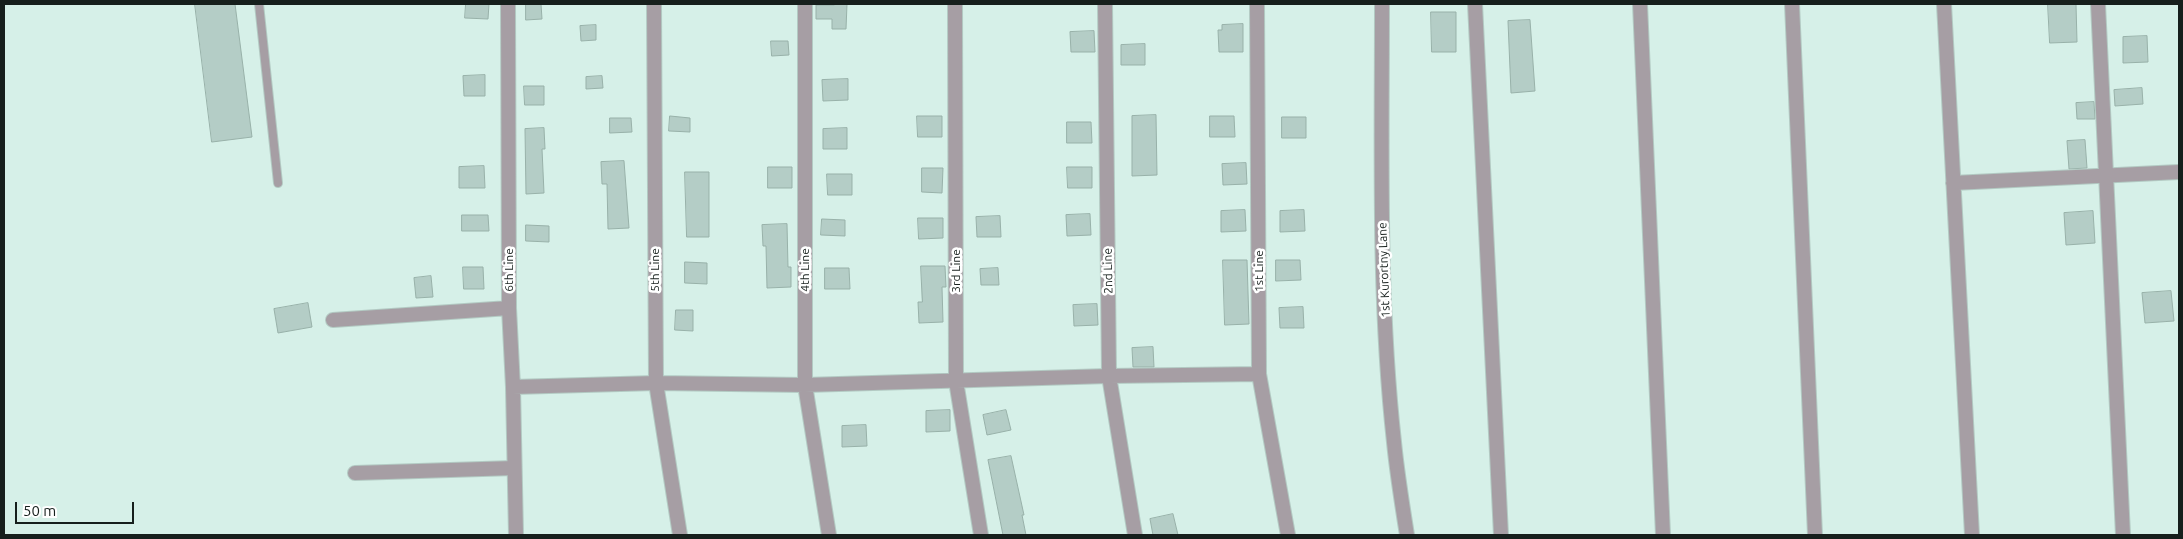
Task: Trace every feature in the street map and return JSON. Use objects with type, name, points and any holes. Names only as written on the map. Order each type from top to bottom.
[{"type":"street","name":"6th Line","points":[[508,4],[509,308],[513,387],[516,535]]},
{"type":"street","name":"5th Line","points":[[654,4],[656,384],[680,535]]},
{"type":"street","name":"4th Line","points":[[804,4],[804,384],[829,535]]},
{"type":"street","name":"3rd Line","points":[[955,4],[956,381],[982,535]]},
{"type":"street","name":"2nd Line","points":[[1105,4],[1109,376],[1135,535]]},
{"type":"street","name":"1st Line","points":[[1258,4],[1259,374],[1288,535]]},
{"type":"street","name":"1st Kurortny Lane","points":[[1382,4],[1382,196],[1386,334],[1394,441],[1407,535]]},
{"type":"street","points":[[1475,4],[1502,535]]},
{"type":"street","points":[[1640,4],[1663,535]]},
{"type":"street","points":[[1792,4],[1815,535]]},
{"type":"street","points":[[1944,4],[1972,535]]},
{"type":"street","points":[[2098,4],[2123,535]]},
{"type":"street","points":[[1952,183],[2179,172]]},
{"type":"street","points":[[333,320],[509,308]]},
{"type":"street","points":[[513,387],[656,384],[804,384],[1259,374]]},
{"type":"street","points":[[355,473],[514,468]]},
{"type":"lane","points":[[259,4],[278,183]]},
{"type":"building","points":[[195,4],[235,4],[252,137],[212,142]]},
{"type":"building","points":[[466,4],[489,4],[488,19],[465,18]]},
{"type":"building","points":[[526,4],[541,4],[542,19],[526,20]]},
{"type":"building","points":[[847,4],[846,29],[832,29],[832,19],[816,19],[816,5]]},
{"type":"building","points":[[2048,4],[2076,4],[2077,42],[2050,43]]},
{"type":"building","points":[[1431,12],[1456,12],[1456,52],[1432,52]]},
{"type":"building","points":[[1530,20],[1535,91],[1511,93],[1508,21]]},
{"type":"building","points":[[1243,24],[1243,52],[1219,52],[1218,30],[1222,30],[1222,25]]},
{"type":"building","points":[[596,25],[596,40],[581,41],[580,26]]},
{"type":"building","points":[[1094,31],[1095,52],[1071,52],[1070,32]]},
{"type":"building","points":[[2147,36],[2148,62],[2123,63],[2123,37]]},
{"type":"building","points":[[771,41],[788,41],[789,55],[772,56]]},
{"type":"building","points":[[1145,44],[1145,65],[1121,65],[1121,45]]},
{"type":"building","points":[[485,75],[485,96],[464,96],[463,76]]},
{"type":"building","points":[[602,76],[603,88],[586,89],[586,77]]},
{"type":"building","points":[[848,79],[848,100],[823,101],[822,80]]},
{"type":"building","points":[[524,86],[544,86],[544,105],[525,105]]},
{"type":"building","points":[[2142,88],[2143,104],[2115,106],[2114,90]]},
{"type":"building","points":[[2094,102],[2095,119],[2077,119],[2076,103]]},
{"type":"building","points":[[1156,115],[1157,175],[1132,176],[1132,116]]},
{"type":"building","points":[[670,116],[690,118],[690,132],[669,131]]},
{"type":"building","points":[[917,116],[942,116],[942,137],[918,137]]},
{"type":"building","points":[[1210,116],[1234,116],[1235,137],[1210,137]]},
{"type":"building","points":[[1282,117],[1306,117],[1306,138],[1282,138]]},
{"type":"building","points":[[610,118],[631,118],[632,132],[610,133]]},
{"type":"building","points":[[1067,122],[1091,122],[1092,143],[1067,143]]},
{"type":"building","points":[[544,128],[545,149],[542,149],[544,193],[526,194],[525,129]]},
{"type":"building","points":[[847,128],[847,149],[823,149],[823,129]]},
{"type":"building","points":[[2085,140],[2087,168],[2069,169],[2067,141]]},
{"type":"building","points":[[624,161],[629,228],[608,229],[607,184],[602,184],[601,162]]},
{"type":"building","points":[[1246,163],[1247,184],[1223,185],[1222,164]]},
{"type":"building","points":[[484,166],[485,188],[459,188],[459,167]]},
{"type":"building","points":[[768,167],[792,167],[792,188],[768,188]]},
{"type":"building","points":[[1067,167],[1092,167],[1092,188],[1068,188]]},
{"type":"building","points":[[922,168],[943,168],[942,193],[922,192]]},
{"type":"building","points":[[685,172],[709,172],[709,237],[687,237]]},
{"type":"building","points":[[827,174],[852,174],[852,195],[828,195]]},
{"type":"building","points":[[1245,210],[1246,231],[1221,232],[1221,211]]},
{"type":"building","points":[[1304,210],[1305,231],[1280,232],[1280,211]]},
{"type":"building","points":[[2093,211],[2095,243],[2066,245],[2064,213]]},
{"type":"building","points":[[1090,214],[1091,235],[1067,236],[1066,215]]},
{"type":"building","points":[[462,215],[488,215],[489,231],[462,231]]},
{"type":"building","points":[[1000,216],[1001,237],[977,237],[976,217]]},
{"type":"building","points":[[918,218],[943,218],[943,238],[919,239]]},
{"type":"building","points":[[822,219],[845,220],[845,236],[821,235]]},
{"type":"building","points":[[787,224],[788,267],[791,267],[791,287],[767,288],[766,246],[763,246],[762,225]]},
{"type":"building","points":[[526,225],[549,226],[549,242],[526,241]]},
{"type":"building","points":[[1223,260],[1247,260],[1249,324],[1225,325]]},
{"type":"building","points":[[1276,260],[1300,260],[1301,280],[1276,281]]},
{"type":"building","points":[[685,262],[707,263],[707,284],[685,283]]},
{"type":"building","points":[[921,266],[945,266],[946,287],[942,287],[943,322],[919,323],[918,302],[922,302]]},
{"type":"building","points":[[463,267],[483,267],[484,289],[464,289]]},
{"type":"building","points":[[825,268],[849,268],[850,289],[825,289]]},
{"type":"building","points":[[998,268],[999,285],[981,285],[980,269]]},
{"type":"building","points":[[431,276],[433,297],[416,298],[414,278]]},
{"type":"building","points":[[2171,291],[2174,321],[2145,323],[2142,293]]},
{"type":"building","points":[[308,303],[312,327],[278,333],[274,309]]},
{"type":"building","points":[[1097,304],[1098,325],[1074,326],[1073,305]]},
{"type":"building","points":[[1303,307],[1304,328],[1280,328],[1279,308]]},
{"type":"building","points":[[676,310],[693,310],[693,331],[675,330]]},
{"type":"building","points":[[1153,347],[1154,367],[1133,367],[1132,348]]},
{"type":"building","points":[[950,410],[950,431],[926,432],[926,411]]},
{"type":"building","points":[[1006,410],[1011,430],[987,435],[983,415]]},
{"type":"building","points":[[866,425],[867,446],[842,447],[842,426]]},
{"type":"building","points":[[1011,456],[1024,515],[1022,515],[1026,535],[1003,535],[988,460]]},
{"type":"building","points":[[1173,514],[1178,535],[1153,535],[1150,519]]}]
